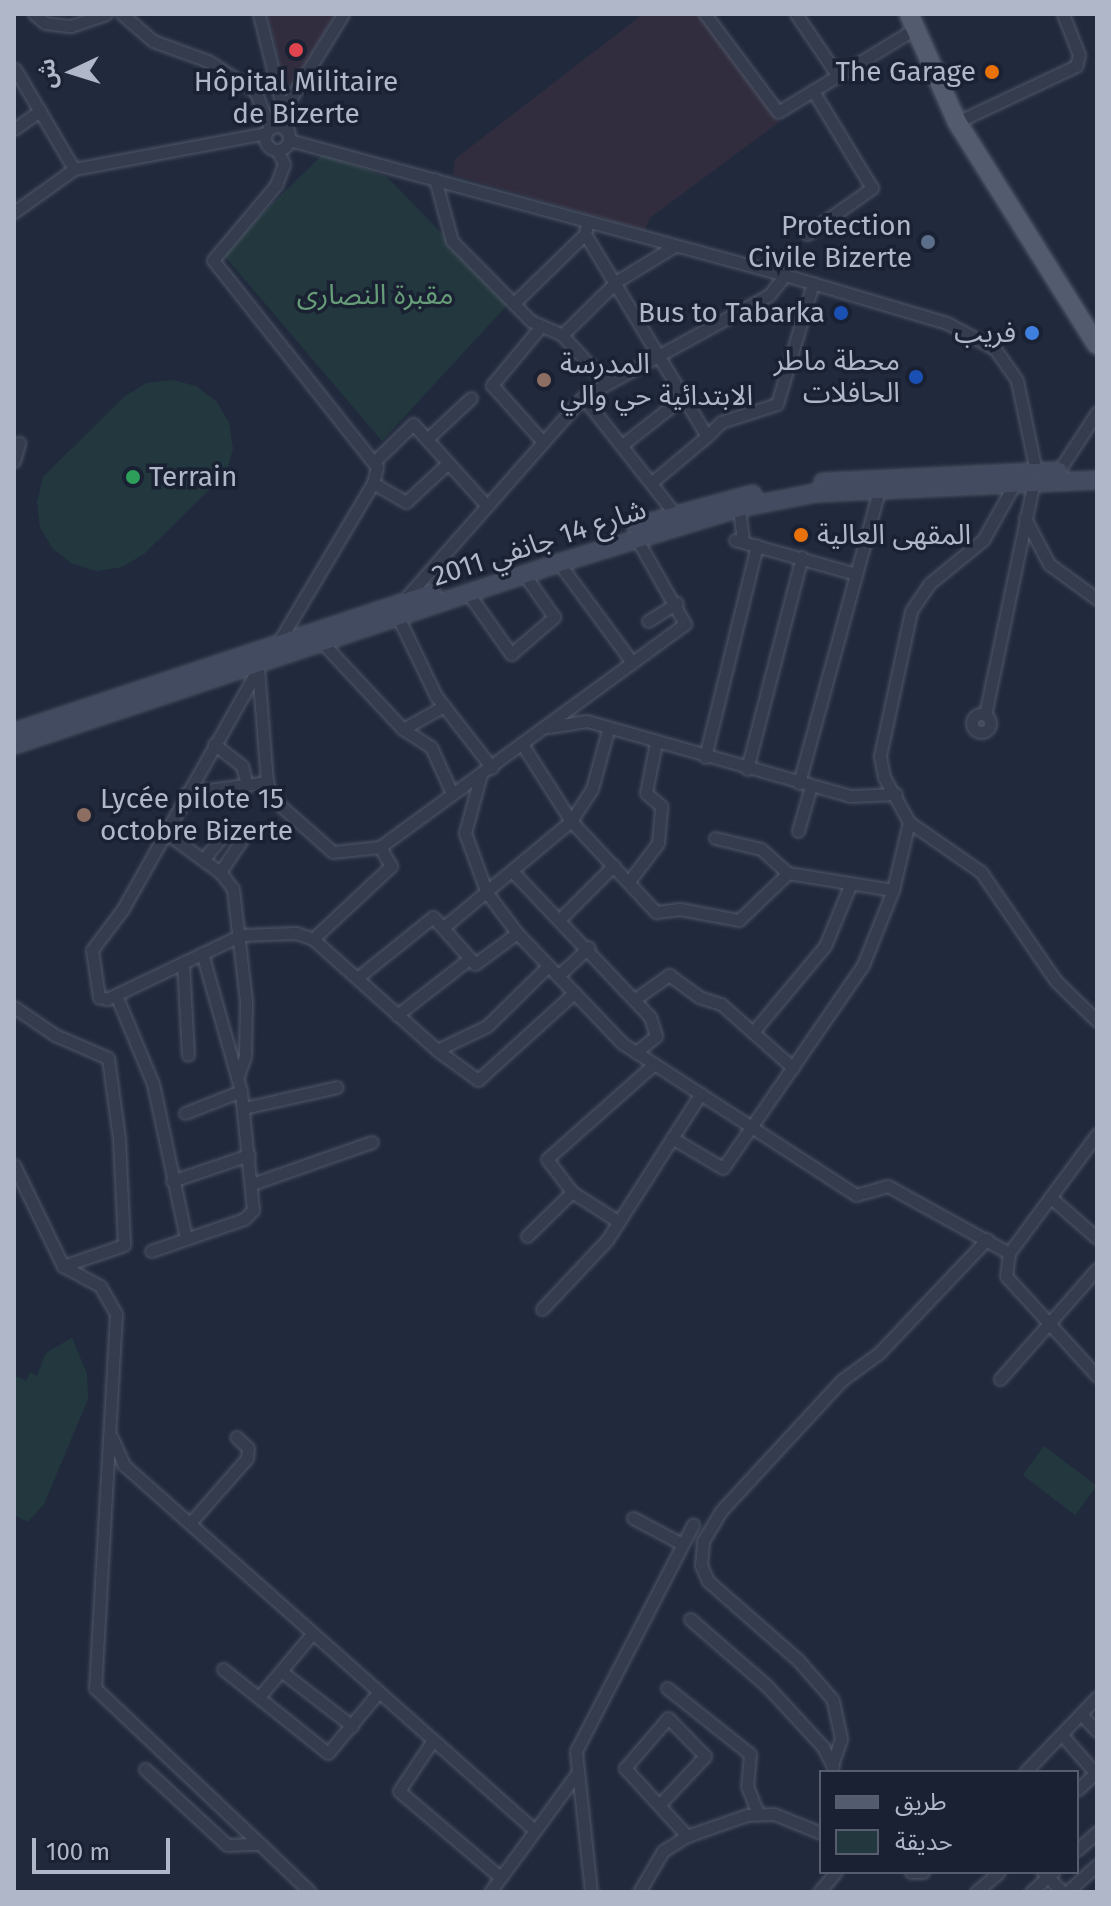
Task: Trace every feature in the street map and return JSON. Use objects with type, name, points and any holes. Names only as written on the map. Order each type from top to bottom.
[{"type":"main road","points":[[912,21],[957,122],[1097,345]]},
{"type":"main road","name":"شارع 14 جانفي 2011","points":[[1034,480],[1097,469]]},
{"type":"main road","name":"شارع 14 جانفي 2011","points":[[399,610],[468,593],[559,563],[675,514],[800,484],[1097,480]]},
{"type":"main road","name":"شارع 14 جانفي 2011","points":[[14,745],[317,637],[633,533],[861,484]]},
{"type":"main road","name":"شارع 14 جانفي 2011","points":[[14,732],[257,660],[278,643],[317,637]]},
{"type":"street","points":[[34,14],[45,23],[71,26],[106,14]]},
{"type":"street","points":[[122,14],[153,41],[208,61],[255,91],[264,102],[271,137],[284,164],[276,185],[213,260],[376,460]]},
{"type":"street","points":[[259,14],[285,102],[289,137]]},
{"type":"street","points":[[271,137],[285,102],[297,93],[343,14]]},
{"type":"street","points":[[705,14],[773,110],[838,76],[912,21]]},
{"type":"street","points":[[796,14],[838,76]]},
{"type":"street","points":[[957,122],[1076,66],[1079,55],[1063,14]]},
{"type":"street","points":[[15,69],[74,169]]},
{"type":"street","points":[[807,234],[872,188],[813,91]]},
{"type":"street","points":[[14,129],[40,111]]},
{"type":"street","points":[[271,137],[289,137]]},
{"type":"street","points":[[14,212],[74,169],[271,137],[289,137],[435,179],[586,229],[673,247],[813,283],[947,323],[984,340],[1017,381],[1034,480],[985,715]]},
{"type":"street","points":[[435,179],[448,236],[514,303],[541,326],[562,335],[605,382]]},
{"type":"street","points":[[586,229],[707,436]]},
{"type":"street","points":[[514,303],[586,229]]},
{"type":"street","points":[[562,335],[617,281],[673,247]]},
{"type":"street","points":[[486,771],[444,706],[399,610],[583,397],[605,382],[769,295],[785,275]]},
{"type":"street","points":[[652,482],[721,422],[777,404],[813,283]]},
{"type":"street","points":[[541,326],[492,385],[542,441]]},
{"type":"street","points":[[583,397],[675,514]]},
{"type":"street","points":[[622,445],[683,397]]},
{"type":"street","points":[[427,439],[471,398]]},
{"type":"street","points":[[1097,412],[983,540],[929,584],[911,611],[880,756],[884,777],[909,822],[981,872],[1048,971],[1097,1021]]},
{"type":"street","points":[[278,643],[373,483],[376,460],[410,423],[487,506]]},
{"type":"street","points":[[14,461],[19,443]]},
{"type":"street","points":[[373,483],[406,502],[448,463]]},
{"type":"street","points":[[798,831],[805,784],[881,483]]},
{"type":"street","points":[[861,484],[871,517]]},
{"type":"street","points":[[739,508],[739,540],[856,574]]},
{"type":"street","points":[[1024,517],[1049,564],[1097,599]]},
{"type":"street","points":[[257,660],[267,782],[280,807],[333,852],[380,847],[451,791],[486,771],[685,624],[677,603],[633,533]]},
{"type":"street","points":[[705,757],[757,545]]},
{"type":"street","points":[[747,769],[802,557]]},
{"type":"street","points":[[559,563],[631,661]]},
{"type":"street","points":[[468,593],[511,654],[554,617],[524,574]]},
{"type":"street","points":[[648,621],[677,603]]},
{"type":"street","points":[[317,637],[403,729],[431,747],[451,791]]},
{"type":"street","points":[[257,660],[122,910],[92,950],[99,997],[116,995],[241,935],[296,933],[313,939],[474,1079],[481,1078],[574,993]]},
{"type":"street","points":[[403,729],[444,706]]},
{"type":"street","points":[[542,729],[577,720],[859,798],[896,794]]},
{"type":"street","points":[[445,926],[571,821],[592,789],[608,730]]},
{"type":"street","points":[[630,880],[658,843],[661,806],[646,793],[656,742]]},
{"type":"street","points":[[214,744],[242,766],[245,777]]},
{"type":"street","points":[[522,744],[571,821],[661,914],[680,909],[734,922],[788,873]]},
{"type":"street","points":[[486,771],[465,833],[487,893],[517,933],[636,1052],[753,1125],[856,1195],[888,1186],[1009,1253]]},
{"type":"street","points":[[186,793],[267,782]]},
{"type":"street","points":[[672,1138],[721,1169],[863,965],[893,890],[909,822]]},
{"type":"street","points":[[203,860],[228,829],[245,835],[220,872]]},
{"type":"street","points":[[165,832],[220,872],[233,889],[241,935],[246,1043],[237,1079]]},
{"type":"street","points":[[715,838],[761,849],[788,873],[893,890]]},
{"type":"street","points":[[313,939],[391,866],[380,847]]},
{"type":"street","points":[[560,919],[614,865]]},
{"type":"street","points":[[512,871],[589,947],[635,999],[657,1032],[636,1052]]},
{"type":"street","points":[[753,1032],[825,946],[851,883]]},
{"type":"street","points":[[357,978],[430,919],[445,926],[469,959],[479,964],[517,933]]},
{"type":"street","points":[[558,976],[589,947]]},
{"type":"street","points":[[151,1251],[250,1216],[252,1184],[241,1091],[202,953]]},
{"type":"street","points":[[397,1015],[469,959]]},
{"type":"street","points":[[183,963],[188,1055]]},
{"type":"street","points":[[437,1050],[482,1029],[548,966]]},
{"type":"street","points":[[635,999],[669,975],[699,997],[721,1004],[793,1068]]},
{"type":"street","points":[[116,995],[153,1084],[186,1238]]},
{"type":"street","points":[[14,1007],[55,1035],[101,1051],[109,1061],[126,1241],[117,1251],[63,1266]]},
{"type":"street","points":[[619,1222],[572,1192],[549,1165],[548,1156],[654,1064]]},
{"type":"street","points":[[244,1108],[337,1087]]},
{"type":"street","points":[[185,1113],[241,1091]]},
{"type":"street","points":[[542,1309],[619,1222],[701,1093]]},
{"type":"street","points":[[1097,1134],[1009,1253],[1006,1276],[1052,1321],[1097,1376]]},
{"type":"street","points":[[252,1184],[372,1142]]},
{"type":"street","points":[[172,1181],[249,1155]]},
{"type":"street","points":[[14,1165],[63,1266],[100,1286],[116,1314],[106,1572],[94,1645],[95,1688],[310,1892]]},
{"type":"street","points":[[527,1236],[572,1192]]},
{"type":"street","points":[[1050,1197],[1097,1238]]},
{"type":"street","points":[[833,1768],[841,1739],[833,1700],[798,1660],[708,1581],[701,1565],[703,1541],[721,1511],[842,1380],[879,1353],[987,1239]]},
{"type":"street","points":[[1000,1379],[1097,1269]]},
{"type":"street","points":[[111,1436],[124,1465],[532,1828]]},
{"type":"street","points":[[191,1522],[249,1454],[236,1437]]},
{"type":"street","points":[[633,1518],[682,1544]]},
{"type":"street","points":[[591,1892],[577,1773],[581,1736],[693,1524]]},
{"type":"street","points":[[690,1619],[766,1685],[833,1768]]},
{"type":"street","points":[[259,1697],[312,1634]]},
{"type":"street","points":[[223,1669],[326,1753],[332,1753],[378,1693]]},
{"type":"street","points":[[281,1671],[352,1726]]},
{"type":"street","points":[[667,1688],[750,1754],[747,1786],[758,1813]]},
{"type":"street","points":[[1027,1770],[1097,1697]]},
{"type":"street","points":[[1081,1714],[1097,1731]]},
{"type":"street","points":[[660,1804],[705,1756],[668,1718],[625,1766],[687,1836]]},
{"type":"street","points":[[1062,1735],[1096,1774],[1079,1788]]},
{"type":"street","points":[[433,1740],[399,1791],[500,1877]]},
{"type":"street","points":[[145,1769],[227,1845],[260,1844]]},
{"type":"street","points":[[490,1892],[532,1828],[577,1773]]},
{"type":"street","points":[[639,1892],[656,1858],[687,1836],[758,1813],[783,1816],[819,1832]]},
{"type":"street","points":[[1079,1848],[1097,1832]]},
{"type":"street","points":[[1031,1892],[1048,1874],[1064,1892],[1097,1865]]},
{"type":"street","points":[[819,1892],[834,1874]]},
{"type":"street","points":[[976,1892],[997,1874]]},
{"type":"shaded area","name":"Hôpital Militaire de Bizerte","points":[[268,14],[334,14],[294,85],[285,83]]},
{"type":"shaded area","points":[[643,14],[702,14],[779,122],[650,218],[645,230],[453,175],[455,159]]},
{"type":"green space","name":"مقبرة النصارى","points":[[323,154],[387,177],[509,303],[382,441],[222,253]]},
{"type":"green space","points":[[172,380],[196,386],[217,402],[229,423],[233,449],[226,473],[144,554],[122,567],[97,571],[73,564],[53,549],[40,527],[37,502],[43,477],[125,396],[147,383]]},
{"type":"green space","points":[[72,1338],[87,1374],[88,1399],[44,1504],[28,1522],[14,1515],[14,1383],[17,1376],[26,1381],[30,1372],[37,1376],[46,1353]]},
{"type":"green space","points":[[1044,1446],[1097,1486],[1075,1515],[1023,1475]]},
{"type":"place","name":"Hôpital Militaire de Bizerte","points":[[296,50]]},
{"type":"place","name":"The Garage","points":[[992,72]]},
{"type":"place","name":"Protection Civile Bizerte","points":[[928,242]]},
{"type":"place","name":"Bus to Tabarka","points":[[841,313]]},
{"type":"place","name":"فريب","points":[[1032,333]]},
{"type":"place","name":"محطة ماطر الحافلات","points":[[916,377]]},
{"type":"place","name":"المدرسة الابتدائية حي والي","points":[[544,380]]},
{"type":"place","name":"Terrain","points":[[133,477]]},
{"type":"place","name":"المقهى العالية","points":[[801,535]]},
{"type":"place","name":"Lycée pilote 15 octobre Bizerte","points":[[84,815]]}]
